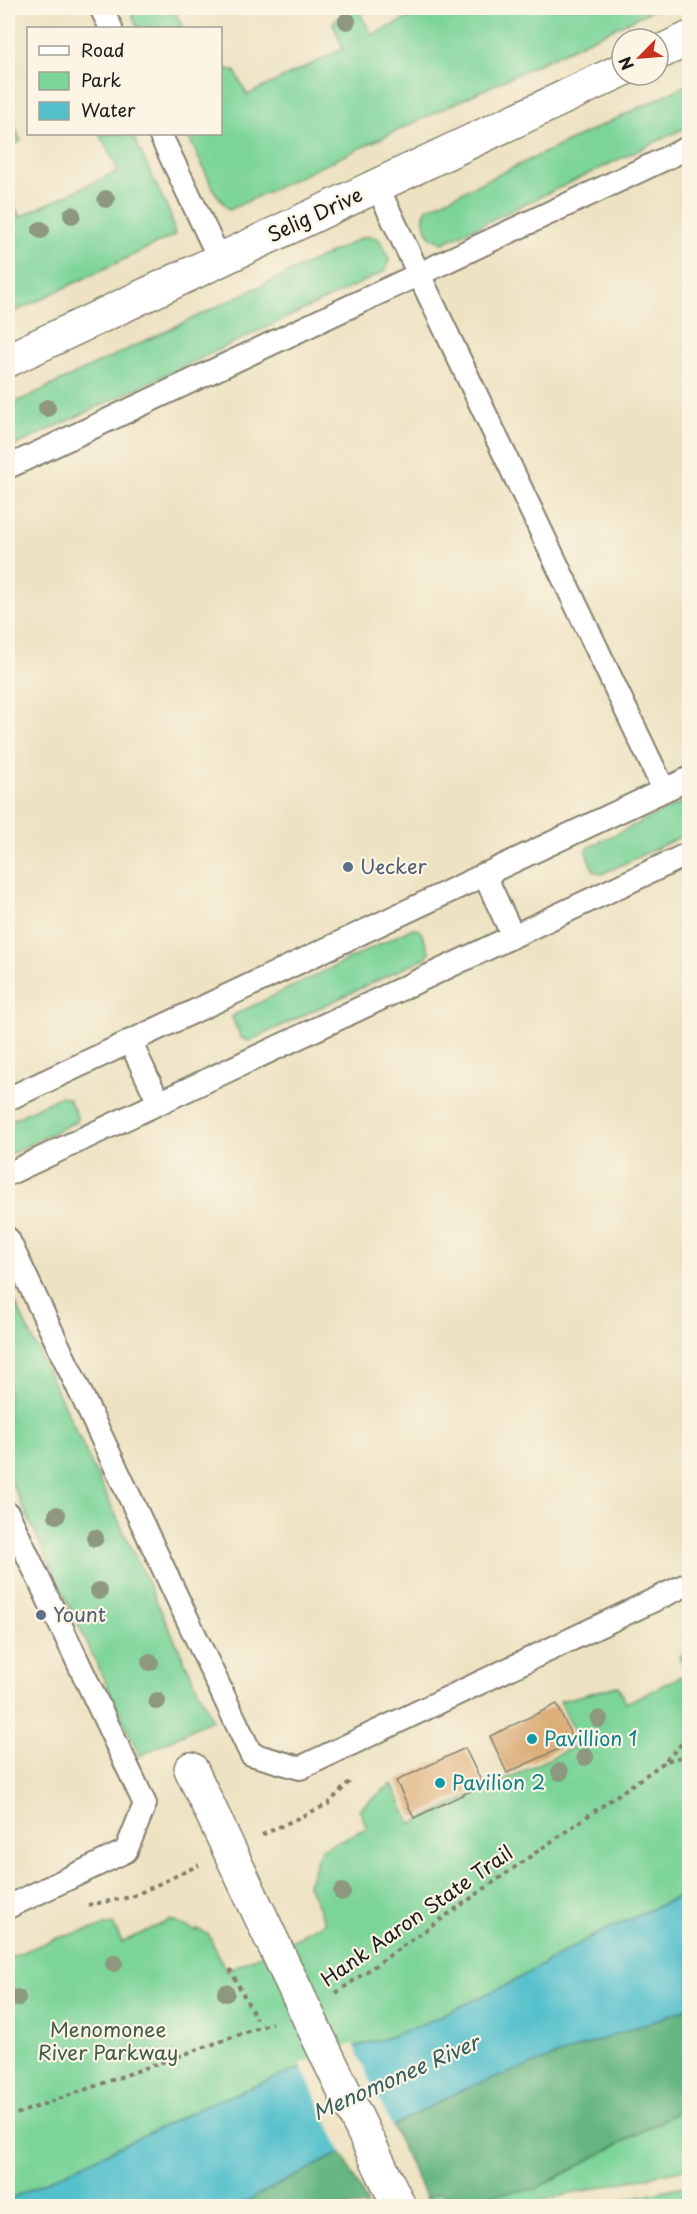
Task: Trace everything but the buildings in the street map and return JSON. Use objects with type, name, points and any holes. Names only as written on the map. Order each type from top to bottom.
[{"type":"street","points":[[670,47],[690,38]]},
{"type":"street","name":"Selig Drive","points":[[8,360],[610,76]]},
{"type":"street","points":[[191,1769],[399,2206]]},
{"type":"lane","points":[[101,8],[110,27]]},
{"type":"lane","points":[[160,135],[220,260]]},
{"type":"lane","points":[[8,467],[690,147]]},
{"type":"lane","points":[[376,186],[664,790]]},
{"type":"lane","points":[[8,1099],[690,778]]},
{"type":"lane","points":[[8,1174],[690,853]]},
{"type":"lane","points":[[484,874],[513,936]]},
{"type":"lane","points":[[130,1041],[159,1103]]},
{"type":"lane","points":[[8,1239],[251,1754],[300,1768],[690,1583]]},
{"type":"lane","points":[[8,1514],[145,1804],[126,1851],[8,1907]]},
{"type":"path","points":[[666,1761],[690,1735]]},
{"type":"path","name":"Hank Aaron State Trail","points":[[327,1997],[337,1993],[666,1761],[690,1755]]},
{"type":"path","points":[[81,1906],[131,1897],[230,1851]]},
{"type":"path","points":[[230,1969],[256,2019]]},
{"type":"path","points":[[8,2117],[277,2021]]},
{"type":"green space","points":[[129,8],[173,8],[182,27],[138,27]]},
{"type":"green space","points":[[430,8],[657,8],[617,27],[610,27],[610,30],[229,210],[215,192],[187,135],[222,135],[222,72],[228,69],[235,71],[247,95],[343,49],[333,23],[352,11],[359,12],[372,35]]},
{"type":"green space","points":[[689,84],[689,126],[443,243],[431,238],[424,219],[428,208]]},
{"type":"green space","points":[[8,112],[21,141],[8,148]]},
{"type":"green space","points":[[100,135],[132,135],[170,214],[175,235],[8,315],[8,228],[12,226],[8,217],[8,198],[11,199],[20,217],[118,171]]},
{"type":"green space","points":[[370,236],[379,239],[389,259],[382,273],[8,449],[8,406]]},
{"type":"green space","points":[[689,799],[689,833],[602,874],[594,871],[586,853],[589,847]]},
{"type":"green space","points":[[413,928],[420,930],[429,951],[427,957],[249,1041],[241,1038],[232,1017],[236,1014]]},
{"type":"green space","points":[[61,1096],[69,1099],[77,1121],[8,1155],[8,1122]]},
{"type":"green space","points":[[8,1287],[212,1719],[140,1756],[8,1475]]},
{"type":"green space","name":"Menomonee River Parkway","points":[[689,1649],[689,1892],[591,1937],[507,1985],[416,2027],[354,2047],[209,2104],[8,2200],[8,1958],[57,1938],[113,1924],[122,1942],[171,1920],[208,1934],[226,1971],[325,1923],[308,1885],[321,1849],[367,1828],[359,1809],[392,1784],[411,1824],[580,1744],[560,1701],[618,1686],[626,1703],[688,1673],[679,1657]]},
{"type":"green space","points":[[689,2008],[689,2106],[536,2189],[474,2197],[439,2193],[426,2198],[392,2126],[462,2090]]},
{"type":"green space","points":[[689,2106],[689,2168],[533,2202],[534,2206],[430,2206],[426,2198],[439,2193],[474,2197]]},
{"type":"green space","points":[[342,2152],[368,2206],[237,2206]]},
{"type":"green space","points":[[689,2185],[689,2206],[605,2206],[616,2201]]},
{"type":"water","name":"Menomonee River","points":[[689,1892],[689,2008],[462,2090],[237,2206],[8,2206],[8,2200],[209,2104],[354,2047],[416,2027],[507,1985],[591,1937]]},
{"type":"pier","points":[[353,2044],[393,2129],[343,2155],[300,2064]]},
{"type":"place","name":"Uecker","points":[[348,867]]},
{"type":"place","name":"Yount","points":[[41,1615]]},
{"type":"place","name":"Pavillion 1","points":[[532,1739]]},
{"type":"place","name":"Pavilion 2","points":[[440,1783]]}]
